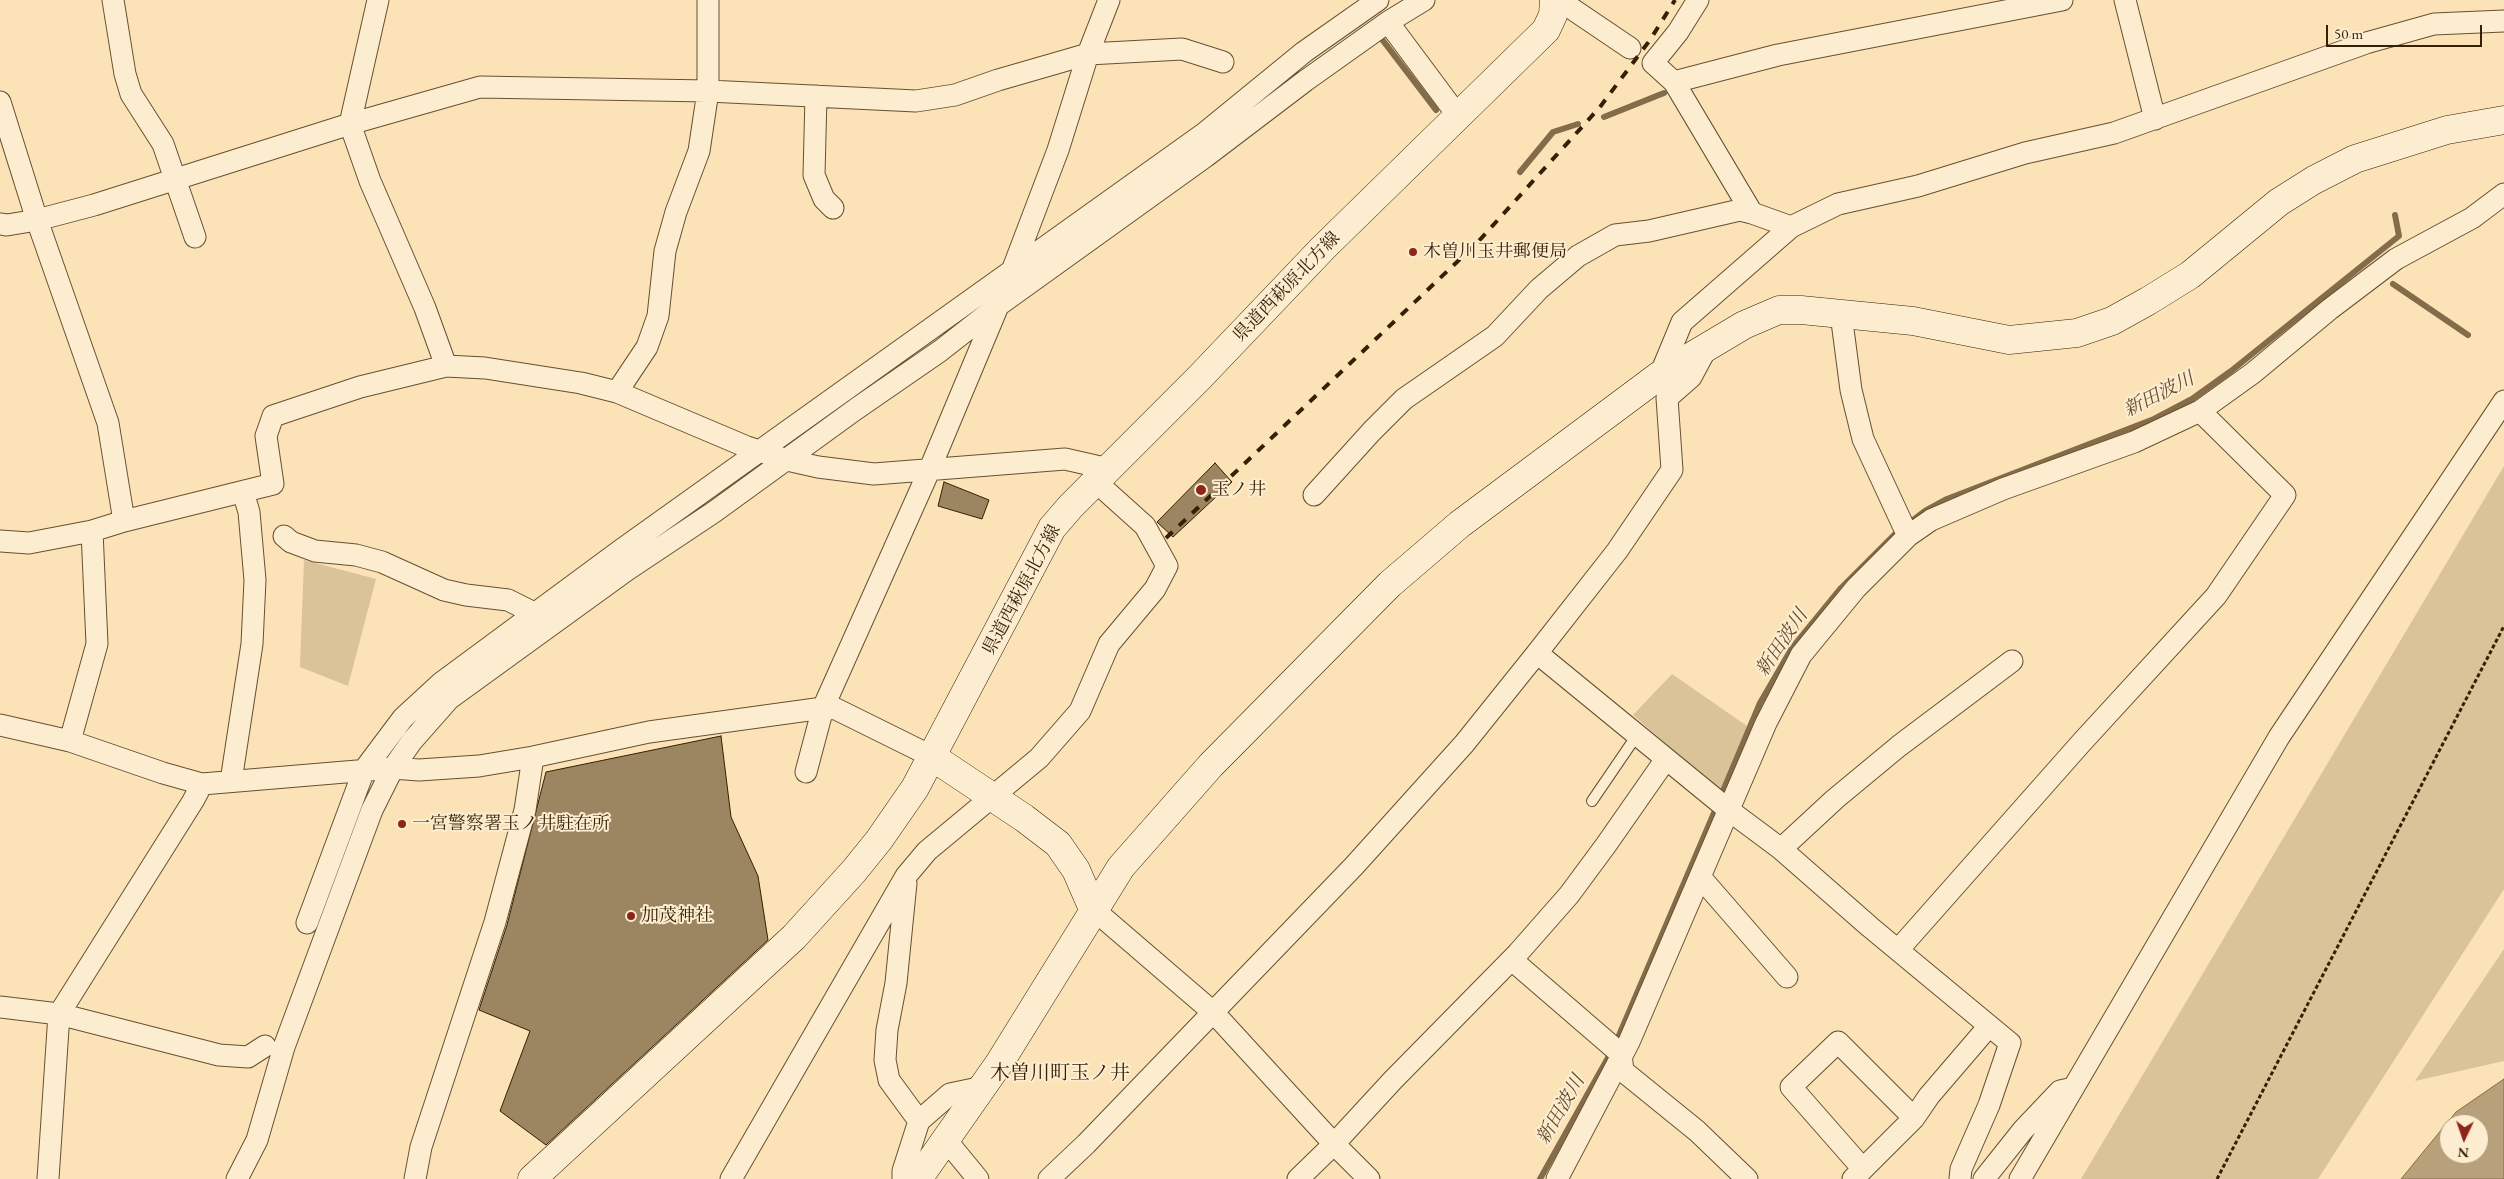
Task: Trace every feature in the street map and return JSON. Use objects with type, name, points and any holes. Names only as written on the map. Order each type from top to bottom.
[{"type":"street","points":[[113,0],[125,74],[131,94],[163,144],[195,236]]},
{"type":"street","points":[[378,0],[350,124],[370,181],[425,308],[446,366]]},
{"type":"street","points":[[617,392],[647,347],[658,316],[665,251],[676,212],[699,151],[708,91],[708,0]]},
{"type":"street","points":[[806,772],[822,708],[929,471],[999,305],[1058,150],[1088,54],[1109,0]]},
{"type":"street","points":[[237,1179],[257,1140],[284,1047],[372,810],[393,768],[412,741],[449,699],[627,570],[787,460],[856,409],[940,351],[999,305],[1206,157],[1305,81],[1388,22],[1424,0]]},
{"type":"street","name":"県道西萩原北方線","points":[[532,1179],[794,937],[880,840],[915,788],[972,684],[1052,528],[1323,248],[1546,30],[1553,16],[1554,0]]},
{"type":"street","points":[[1559,0],[1630,48]]},
{"type":"street","points":[[1698,0],[1678,32],[1653,63],[1674,82],[1752,213]]},
{"type":"street","points":[[1674,82],[1778,55],[2062,0]]},
{"type":"street","points":[[2126,0],[2155,119]]},
{"type":"street","points":[[307,924],[364,770],[403,718],[441,683],[534,613],[1012,269],[1206,132],[1366,3]]},
{"type":"street","points":[[1388,22],[1458,116]]},
{"type":"street","points":[[1660,375],[1682,322],[1791,227],[1838,204],[1918,186],[2025,153],[2114,133],[2366,42],[2434,24],[2504,22]]},
{"type":"street","points":[[0,224],[7,225],[37,220],[177,180],[350,124],[480,87],[708,91],[916,100],[955,95],[998,80],[1088,54],[1182,49],[1224,62]]},
{"type":"street","points":[[816,96],[814,175],[824,199],[833,208]]},
{"type":"street","points":[[0,102],[37,220],[108,423],[124,520]]},
{"type":"street","points":[[918,1179],[983,1087],[1054,978],[1094,909],[1122,867],[1211,766],[1390,584],[1460,524],[1660,375],[1744,325],[1779,310],[1913,321],[2009,340],[2077,333],[2112,321],[2190,275],[2279,202],[2355,159],[2447,130],[2504,120]]},
{"type":"street","points":[[1558,1179],[1621,1054],[1629,1042],[1730,811],[1766,723],[1801,655],[1856,588],[1908,536],[1931,520],[2003,489],[2134,442],[2200,411],[2253,373],[2330,309],[2396,259],[2472,218],[2504,194]]},
{"type":"street","points":[[1314,495],[1404,399],[1494,336],[1539,289],[1578,256],[1615,235],[1649,231],[1740,210],[1791,227]]},
{"type":"street","points":[[1841,314],[1852,390],[1863,439],[1908,536]]},
{"type":"street","points":[[1049,1179],[1214,1012],[1354,866],[1464,744],[1537,653],[1617,551],[1672,470],[1667,398],[1691,377],[1706,349]]},
{"type":"street","points":[[0,541],[29,543],[92,531],[124,520],[273,484],[266,436],[273,416],[360,387],[446,366],[485,368],[581,383],[617,392],[787,460],[874,474],[1065,459],[1102,475],[1145,526],[1167,566],[1155,589],[1109,644],[1080,711],[1039,758],[927,851],[906,876],[731,1179]]},
{"type":"street","points":[[2020,1179],[2279,737],[2504,401]]},
{"type":"street","points":[[1898,950],[2082,742],[2216,596],[2285,495],[2200,411]]},
{"type":"street","points":[[231,781],[252,644],[255,580],[249,512],[243,492]]},
{"type":"street","points":[[70,741],[97,644],[92,531]]},
{"type":"street","points":[[284,536],[291,542],[315,551],[356,555],[382,562],[444,590],[466,595],[508,600],[534,613]]},
{"type":"street","points":[[1537,653],[1730,811],[1781,849],[2010,1043],[1989,1105],[1961,1169],[1960,1179]]},
{"type":"street","points":[[1781,849],[1835,799],[1899,746],[2012,661]]},
{"type":"street","points":[[0,725],[70,741],[202,784],[393,768],[419,770],[479,766],[533,757],[649,732],[822,708],[836,709],[931,756],[993,797],[1058,844],[1076,870],[1094,909],[1214,1012],[1334,1144],[1369,1179]]},
{"type":"street","points":[[415,1179],[421,1147],[495,922],[525,810],[533,757]]},
{"type":"street","points":[[1304,1177],[1393,1080],[1512,960],[1569,895],[1666,758]]},
{"type":"street","points":[[48,1179],[60,1014],[202,784]]},
{"type":"street","points":[[906,876],[896,983],[887,1030],[885,1060],[889,1080],[919,1121]]},
{"type":"street","points":[[1701,878],[1787,977]]},
{"type":"street","points":[[1512,960],[1621,1054],[1624,1071],[1697,1131],[1746,1179]]},
{"type":"street","points":[[0,1007],[60,1014],[219,1055],[248,1057],[265,1046]]},
{"type":"street","points":[[1914,1118],[1838,1042],[1791,1087],[1858,1174],[1914,1118],[1928,1096],[1989,1026]]},
{"type":"street","points":[[903,1179],[903,1171],[919,1121],[950,1094],[983,1087]]},
{"type":"street","points":[[1984,1179],[2024,1130],[2060,1091],[2074,1088]]},
{"type":"street","points":[[946,1140],[978,1179]]},
{"type":"lane","points":[[1592,801],[1637,735]]},
{"type":"path","points":[[2217,1179],[2504,626]]},
{"type":"shaded area","points":[[2504,466],[2504,889],[2318,1179],[2081,1179]]},
{"type":"shaded area","points":[[304,560],[376,579],[348,686],[300,667]]},
{"type":"shaded area","points":[[1672,674],[1747,726],[1720,791],[1633,715]]},
{"type":"shaded area","points":[[2504,949],[2504,1061],[2415,1081]]},
{"type":"shaded area","points":[[2504,1079],[2504,1179],[2401,1179],[2439,1133],[2439,1164],[2489,1164],[2489,1114],[2454,1114]]},
{"type":"building","points":[[1215,463],[1232,482],[1173,537],[1157,522]]},
{"type":"building","points":[[944,482],[989,500],[982,519],[938,506]]},
{"type":"building","name":"加茂神社","points":[[721,736],[731,817],[758,876],[768,940],[546,1145],[500,1111],[530,1031],[479,1010],[507,925],[546,772]]},
{"type":"waterway","name":"新田波川","points":[[1381,38],[1436,110]]},
{"type":"waterway","name":"新田波川","points":[[1604,117],[1664,93]]},
{"type":"waterway","name":"新田波川","points":[[1520,172],[1553,132],[1578,124]]},
{"type":"waterway","name":"新田波川","points":[[1912,521],[1925,511],[1947,499],[2154,419],[2192,399],[2231,371],[2399,236],[2395,215]]},
{"type":"waterway","points":[[2393,284],[2468,335]]},
{"type":"waterway","name":"新田波川","points":[[1723,791],[1760,703],[1792,648],[1841,588],[1896,533]]},
{"type":"waterway","name":"新田波川","points":[[1617,1040],[1714,813]]},
{"type":"waterway","name":"新田波川","points":[[1540,1179],[1609,1056]]},
{"type":"railway","points":[[1166,538],[1477,243],[1600,107],[1650,40],[1675,0]]},
{"type":"place","name":"木曽川玉井郵便局","points":[[1413,252]]},
{"type":"place","name":"玉ノ井","points":[[1201,490]]},
{"type":"place","name":"一宮警察署玉ノ井駐在所","points":[[402,824]]},
{"type":"place","name":"加茂神社","points":[[631,916]]},
{"type":"district","name":"木曽川町玉ノ井","points":[[1060,1074]]}]
